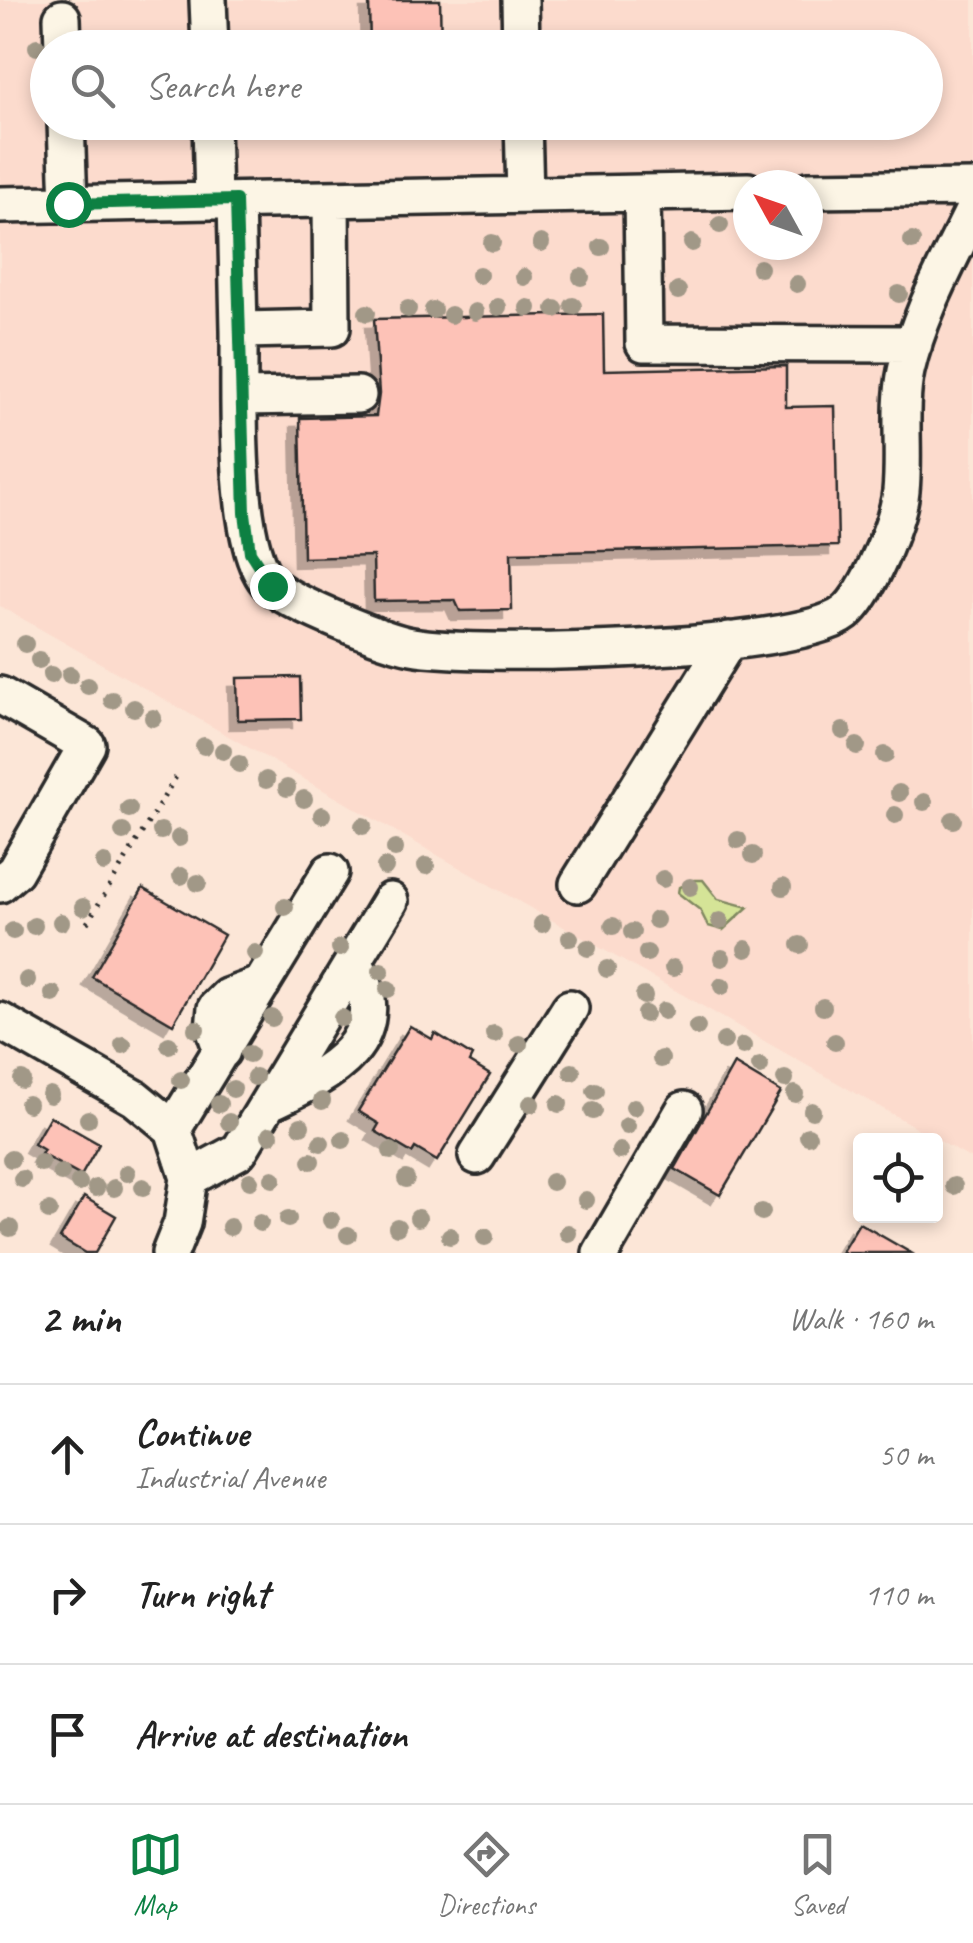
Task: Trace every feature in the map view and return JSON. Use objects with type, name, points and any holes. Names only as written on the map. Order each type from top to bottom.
[{"type":"street","points":[[208,0],[209,30]]},
{"type":"street","points":[[520,0],[521,30]]},
{"type":"street","points":[[66,140],[68,204]]},
{"type":"street","points":[[214,140],[239,330],[250,552],[272,586],[349,624],[410,646],[509,650],[729,640],[802,633],[845,613],[872,576],[901,495],[906,373],[926,308],[973,211]]},
{"type":"street","points":[[523,140],[525,195]]},
{"type":"street","points":[[823,190],[973,188]]},
{"type":"street","points":[[0,205],[733,191]]},
{"type":"street","points":[[642,192],[644,343],[914,344]]},
{"type":"street","points":[[239,330],[332,328],[331,198]]},
{"type":"street","points":[[240,397],[358,394]]},
{"type":"street","points":[[578,884],[729,640]]},
{"type":"street","points":[[0,695],[87,744],[15,872],[0,884]]},
{"type":"street","points":[[173,1129],[330,872]]},
{"type":"street","points":[[189,1178],[239,1151],[390,901]]},
{"type":"street","points":[[268,1103],[322,1079],[356,1049],[366,1011],[364,982],[354,960]]},
{"type":"street","points":[[477,1156],[570,1008]]},
{"type":"street","points":[[0,1021],[135,1098],[173,1129],[189,1178],[182,1223],[170,1253]]},
{"type":"street","points":[[601,1253],[684,1110]]},
{"type":"path","points":[[87,923],[176,777]]},
{"type":"shaded area","points":[[0,0],[973,0],[973,1160],[943,1143],[943,1133],[926,1133],[0,606]]},
{"type":"green space","points":[[703,880],[718,899],[748,907],[723,930],[708,926],[700,910],[678,893],[679,887]]},
{"type":"building","points":[[369,0],[440,0],[441,30],[370,30]]},
{"type":"building","points":[[603,314],[604,370],[786,366],[786,407],[835,406],[838,546],[511,553],[512,610],[460,611],[455,600],[374,601],[373,556],[303,558],[300,418],[376,416],[379,394],[374,319]]},
{"type":"building","points":[[300,677],[301,719],[238,720],[237,678]]},
{"type":"building","points":[[143,888],[224,935],[173,1024],[92,977]]},
{"type":"building","points":[[410,1026],[432,1039],[435,1033],[472,1056],[469,1062],[490,1075],[437,1161],[415,1148],[412,1153],[375,1131],[379,1124],[358,1111]]},
{"type":"building","points":[[734,1064],[781,1092],[720,1195],[675,1169]]},
{"type":"building","points":[[50,1116],[99,1144],[81,1176],[41,1154],[44,1150],[34,1144]]},
{"type":"building","points":[[84,1197],[116,1216],[95,1253],[85,1253],[60,1238]]},
{"type":"building","points":[[859,1223],[911,1253],[841,1253]]},
{"type":"route","points":[[68,204],[236,200],[245,513],[250,552],[272,586]]}]
